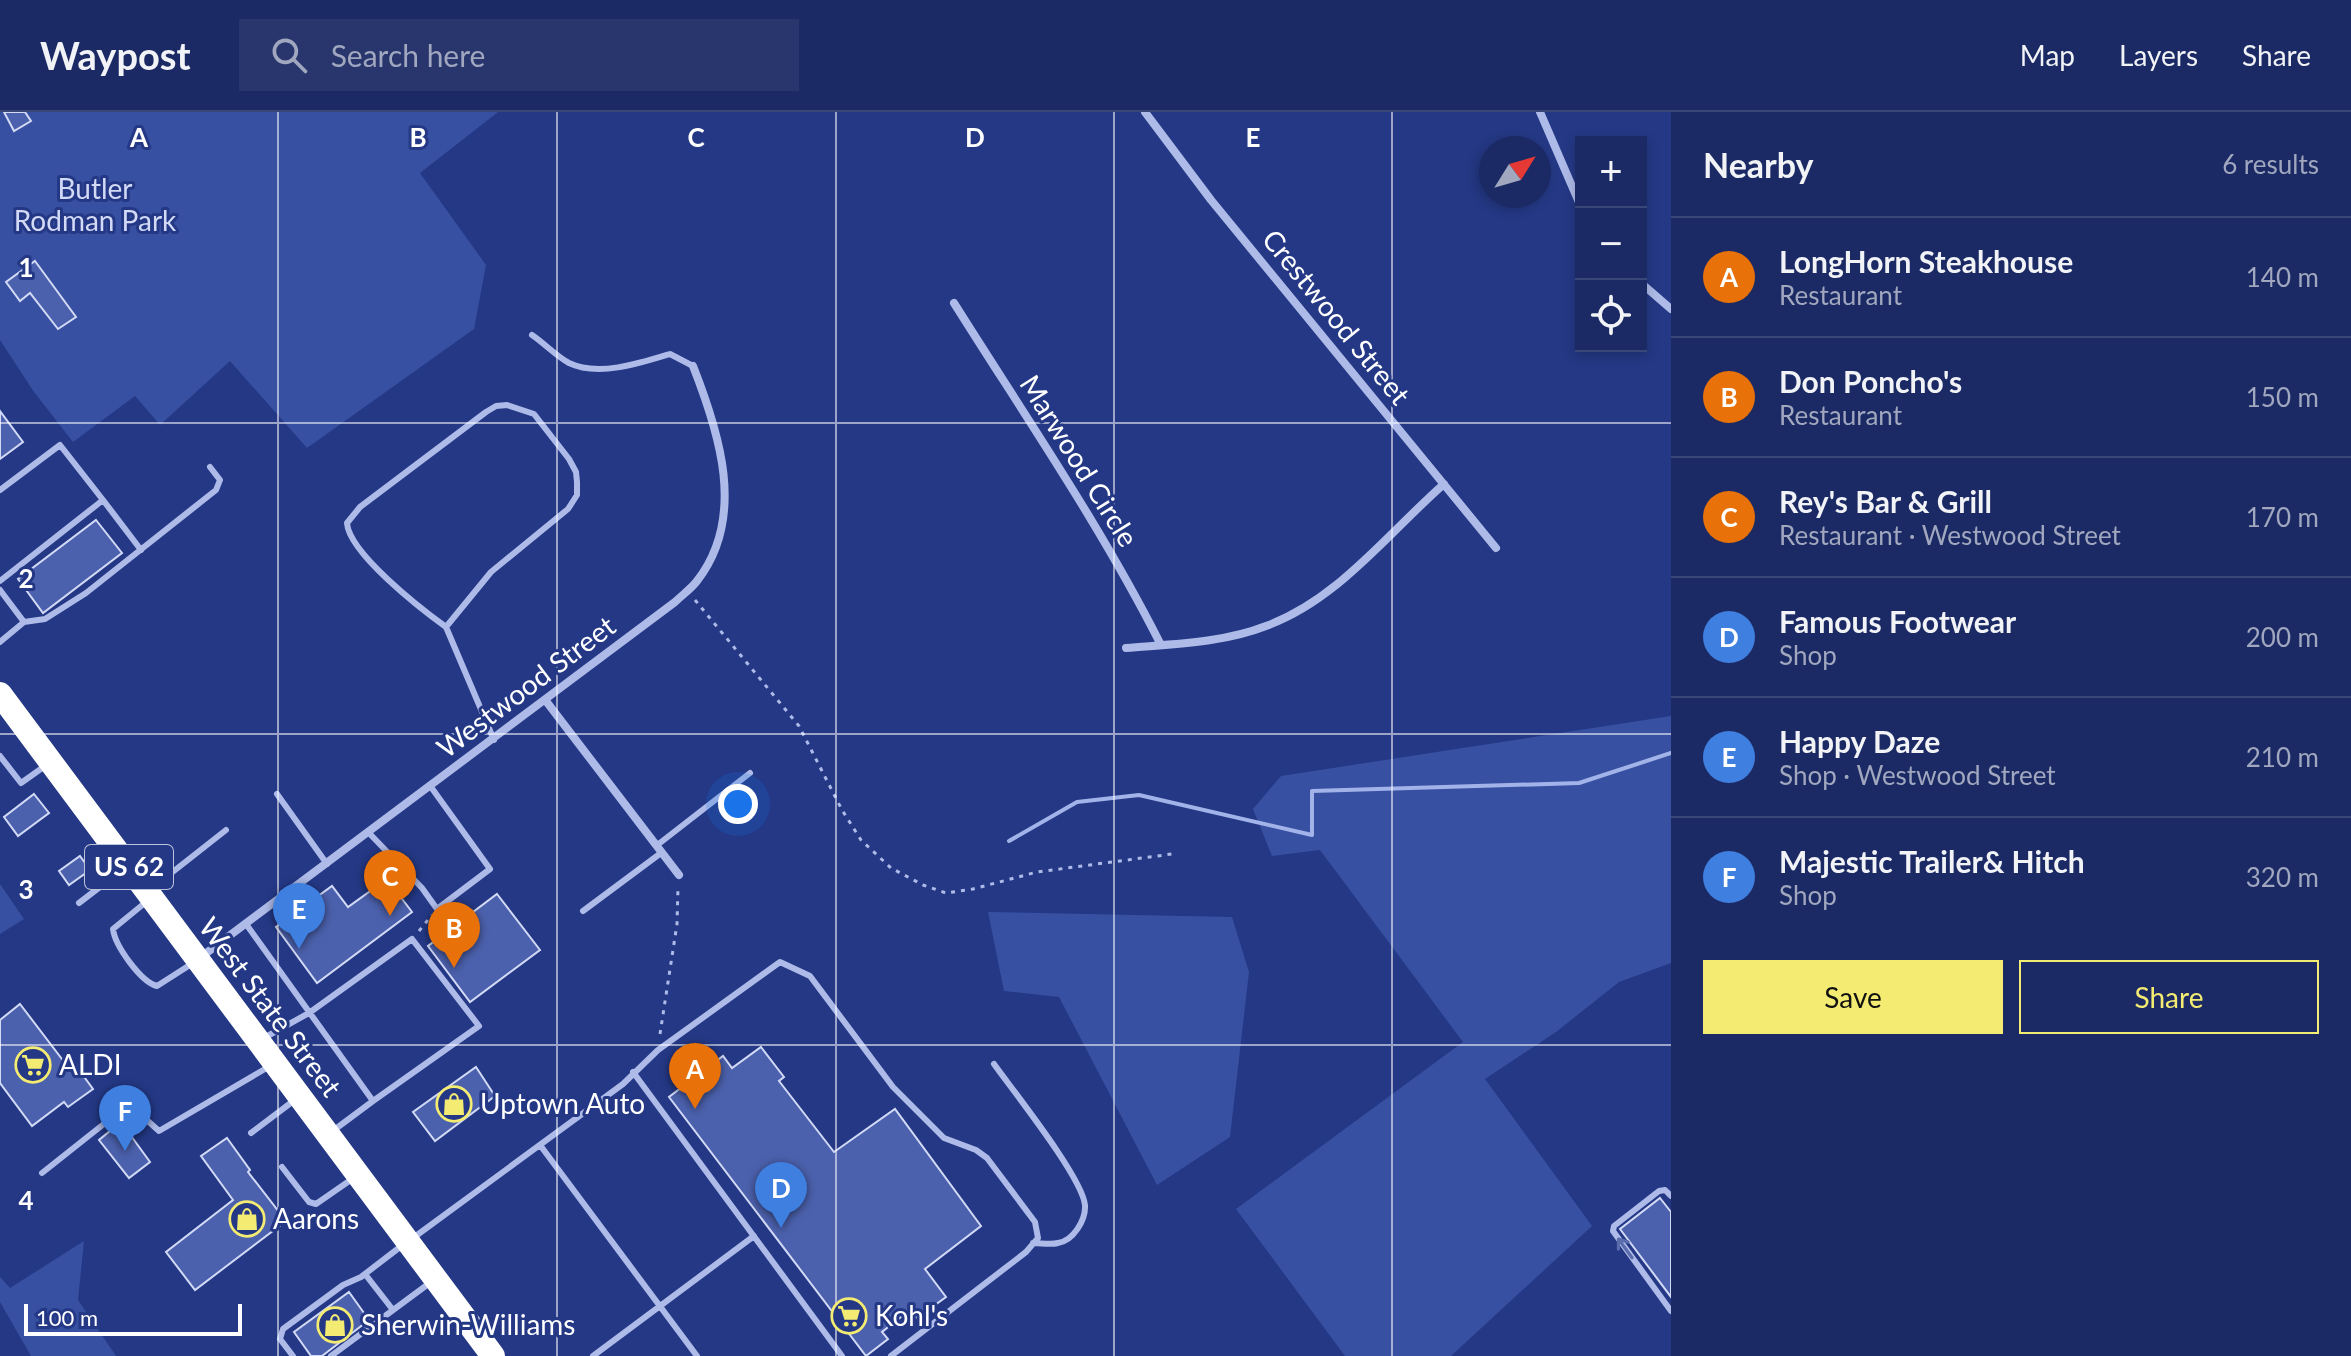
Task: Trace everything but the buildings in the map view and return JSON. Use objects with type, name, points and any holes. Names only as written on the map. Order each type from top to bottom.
[{"type":"highway","name":"West State Street","points":[[0,694],[493,1356]]},
{"type":"street","name":"Crestwood Street","points":[[1145,112],[1211,200],[1496,548]]},
{"type":"street","points":[[1540,112],[1575,193]]},
{"type":"street","points":[[1647,288],[1671,309]]},
{"type":"street","name":"Marwood Circle","points":[[954,303],[1092,523],[1161,645]]},
{"type":"street","name":"Westwood Street","points":[[198,960],[546,701],[697,581],[718,543],[726,501],[721,459],[693,366]]},
{"type":"street","points":[[1126,648],[1245,633],[1286,618],[1332,588],[1444,484]]},
{"type":"street","points":[[546,701],[679,875]]},
{"type":"lane","points":[[532,335],[569,363],[590,367],[627,367],[670,354],[693,366]]},
{"type":"lane","points":[[446,627],[491,572],[568,509],[577,495],[576,472],[569,459],[537,417],[522,408],[496,406],[486,412],[360,507],[347,523],[350,539],[358,549],[388,579],[446,627],[494,740]]},
{"type":"lane","points":[[0,490],[60,445],[141,550]]},
{"type":"lane","points":[[0,642],[24,622],[45,619],[86,593],[216,490],[220,480],[210,467]]},
{"type":"lane","points":[[0,581],[103,500]]},
{"type":"lane","points":[[0,590],[24,622]]},
{"type":"lane","points":[[0,756],[21,783],[51,761]]},
{"type":"lane","points":[[583,911],[750,773]]},
{"type":"lane","points":[[369,833],[422,888],[437,909],[490,869],[431,787]]},
{"type":"lane","points":[[277,794],[327,864]]},
{"type":"lane","points":[[198,960],[157,986],[147,983],[115,940],[113,929],[226,830]]},
{"type":"lane","points":[[79,903],[128,865]]},
{"type":"lane","points":[[246,924],[373,1101]]},
{"type":"lane","points":[[258,1041],[309,1013],[412,939],[479,1026],[328,1134]]},
{"type":"lane","points":[[293,1356],[280,1339],[283,1329],[343,1285],[365,1274],[623,1084],[658,1050],[780,962],[810,976],[893,1087],[944,1138],[976,1150],[987,1158],[1035,1222],[1038,1238],[1026,1252],[891,1356]]},
{"type":"lane","points":[[42,1173],[129,1104],[159,1131],[274,1064]]},
{"type":"lane","points":[[994,1064],[1076,1180],[1085,1206],[1082,1222],[1074,1234],[1060,1243],[1033,1243]]},
{"type":"lane","points":[[633,1072],[842,1356]]},
{"type":"lane","points":[[251,1133],[299,1097]]},
{"type":"lane","points":[[540,1145],[697,1356]]},
{"type":"lane","points":[[282,1167],[309,1202],[316,1204],[358,1175]]},
{"type":"lane","points":[[1671,1196],[1665,1190],[1659,1191],[1614,1226],[1613,1231],[1671,1311]]},
{"type":"lane","points":[[593,1356],[754,1236]]},
{"type":"lane","points":[[365,1274],[393,1310]]},
{"type":"lane","points":[[331,1356],[436,1278]]},
{"type":"path","points":[[687,591],[799,726],[855,830],[891,868],[946,893],[1037,872],[1172,854]]},
{"type":"path","points":[[658,1050],[677,924],[679,875]]},
{"type":"path","points":[[412,939],[437,909]]},
{"type":"green space","name":"Butler Rodman Park","points":[[0,112],[498,112],[420,173],[486,265],[474,329],[307,448],[230,361],[160,425],[135,396],[73,442],[34,392],[0,340]]},
{"type":"green space","points":[[1671,716],[1671,963],[1619,982],[1556,1032],[1485,1079],[1592,1226],[1451,1356],[1345,1356],[1236,1209],[1463,1042],[1320,850],[1272,856],[1253,809],[1281,776]]},
{"type":"green space","points":[[0,884],[24,919],[0,934]]},
{"type":"green space","points":[[988,912],[1232,917],[1249,972],[1230,1137],[1157,1185],[1059,997],[1004,991]]},
{"type":"green space","points":[[84,1241],[78,1300],[116,1356],[31,1356],[0,1302],[0,1277],[10,1288]]},
{"type":"waterway","points":[[1009,841],[1077,802],[1139,795],[1312,835],[1312,791],[1579,783],[1671,753]]},
{"type":"place","name":"Rey's Bar & Grill","points":[[390,916]]},
{"type":"place","name":"Happy Daze","points":[[299,949]]},
{"type":"place","name":"Don Poncho's","points":[[454,968]]},
{"type":"place","name":"ALDI","points":[[33,1065]]},
{"type":"place","name":"Uptown Auto","points":[[454,1104]]},
{"type":"place","name":"LongHorn Steakhouse","points":[[695,1109]]},
{"type":"place","name":"Majestic Trailer& Hitch","points":[[125,1151]]},
{"type":"place","name":"Aarons","points":[[247,1219]]},
{"type":"place","name":"Famous Footwear","points":[[781,1228]]},
{"type":"place","name":"Kohl's","points":[[849,1316]]},
{"type":"place","name":"Sherwin-Williams","points":[[335,1325]]}]
